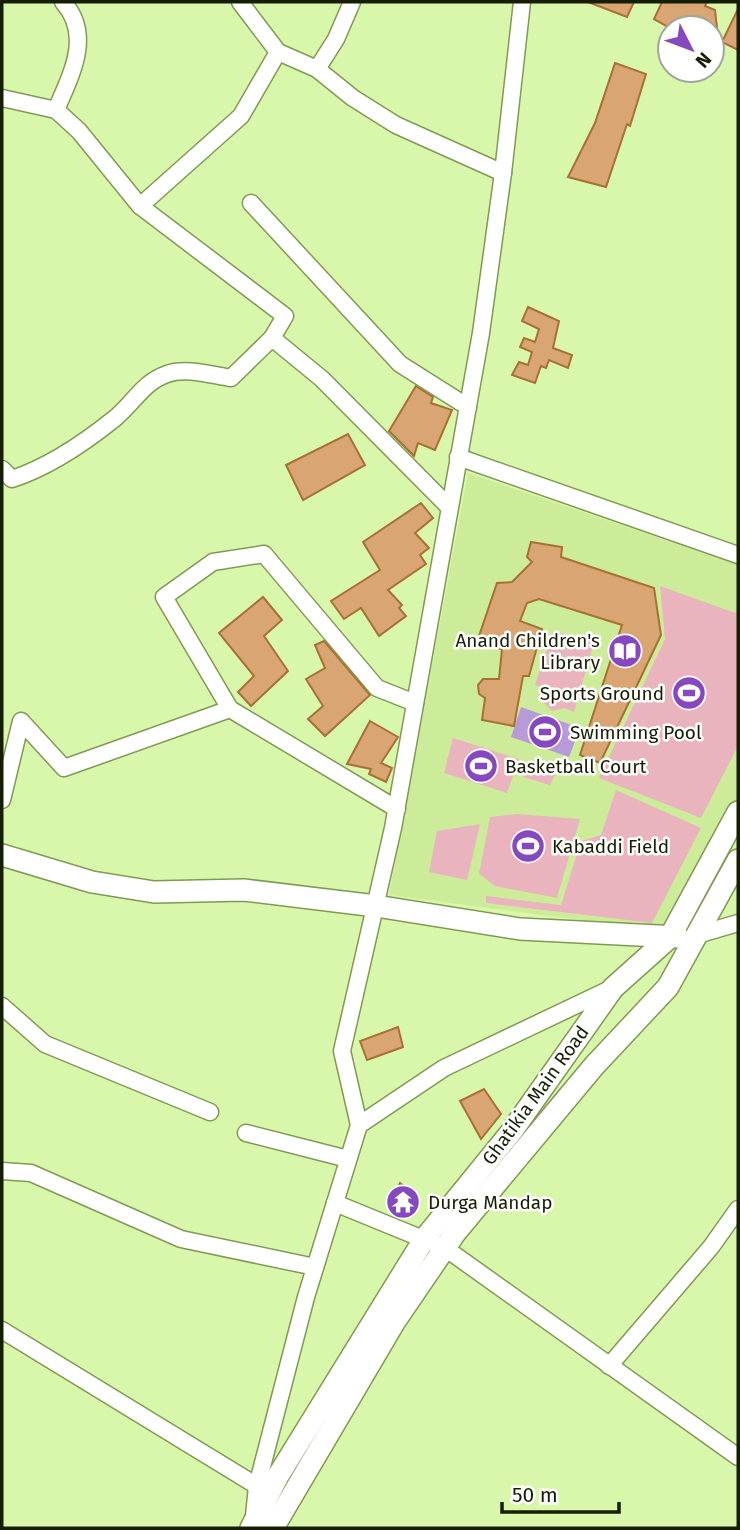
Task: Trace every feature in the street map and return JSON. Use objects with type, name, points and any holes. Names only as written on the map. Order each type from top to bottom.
[{"type":"street","points":[[56,110],[74,67],[79,41],[78,26],[63,2]]},
{"type":"street","points":[[240,2],[278,52],[317,69],[396,125],[503,173]]},
{"type":"street","points":[[317,69],[336,39],[352,2]]},
{"type":"street","points":[[259,1527],[257,1486],[315,1267],[359,1125],[342,1051],[397,809],[468,407],[503,173],[522,2]]},
{"type":"street","points":[[140,206],[241,116],[278,52]]},
{"type":"street","points":[[2,98],[56,110],[79,131],[140,206],[285,316],[272,338],[231,378],[188,372],[169,373],[150,381],[117,417],[83,442],[34,472],[7,474],[2,493]]},
{"type":"street","points":[[251,203],[400,364],[468,407]]},
{"type":"street","points":[[272,338],[322,379],[449,507]]},
{"type":"street","points":[[458,457],[738,555]]},
{"type":"street","points":[[397,809],[230,709],[164,597],[213,562],[264,554],[377,688],[415,703]]},
{"type":"street","points":[[2,800],[21,721],[64,768],[230,709]]},
{"type":"street","name":"Ghatikia Main Road","points":[[259,1527],[278,1476],[425,1238],[512,1130],[613,988],[670,937],[738,812]]},
{"type":"street","points":[[2,855],[92,883],[154,892],[244,890],[376,906],[520,929],[670,937],[697,935],[738,923]]},
{"type":"street","name":"Ghatikia Main Road","points":[[259,1527],[445,1248],[594,1066],[668,987],[738,860]]},
{"type":"street","points":[[359,1125],[444,1068],[613,988]]},
{"type":"street","points":[[2,1006],[46,1044],[210,1112]]},
{"type":"street","points":[[246,1133],[348,1159]]},
{"type":"street","points":[[2,1171],[31,1173],[181,1239],[315,1267]]},
{"type":"street","points":[[335,1203],[445,1248],[738,1457]]},
{"type":"street","points":[[610,1366],[711,1247],[738,1209]]},
{"type":"street","points":[[2,1330],[257,1486]]},
{"type":"shaded area","points":[[468,473],[738,565],[738,798],[665,931],[389,895]]},
{"type":"shaded area","name":"Sports Ground","points":[[660,586],[738,614],[738,746],[701,818],[599,778],[665,639]]},
{"type":"shaded area","points":[[553,631],[594,642],[574,712],[565,708],[552,711],[538,697],[541,687],[535,685]]},
{"type":"shaded area","name":"Swimming Pool","points":[[521,707],[580,728],[569,757],[511,737]]},
{"type":"shaded area","name":"Basketball Court","points":[[453,738],[519,759],[507,793],[444,773]]},
{"type":"shaded area","points":[[528,763],[556,773],[550,785],[523,777]]},
{"type":"shaded area","points":[[616,790],[701,828],[652,923],[486,903],[486,896],[561,905],[581,841],[601,835]]},
{"type":"shaded area","name":"Kabaddi Field","points":[[517,814],[580,819],[557,898],[495,886],[479,874],[490,817]]},
{"type":"shaded area","points":[[480,824],[467,880],[429,872],[437,831]]},
{"type":"building","points":[[588,2],[634,2],[627,17]]},
{"type":"building","points":[[662,2],[707,2],[705,6],[715,10],[715,14],[656,14]]},
{"type":"building","points":[[738,9],[738,50],[726,44],[726,34]]},
{"type":"building","points":[[615,63],[646,74],[630,126],[627,124],[606,187],[568,177],[595,123]]},
{"type":"building","points":[[528,307],[559,321],[553,348],[572,355],[568,368],[549,360],[546,368],[541,366],[535,383],[512,375],[519,362],[528,365],[532,352],[520,347],[524,338],[535,342],[539,329],[522,321]]},
{"type":"building","points":[[416,386],[433,397],[431,403],[452,410],[435,450],[418,443],[414,456],[389,431]]},
{"type":"building","points":[[348,434],[365,465],[303,500],[286,465]]},
{"type":"building","points":[[421,503],[433,518],[415,533],[429,548],[420,555],[426,564],[388,590],[402,605],[399,608],[406,616],[379,636],[361,608],[344,619],[331,601],[380,570],[363,542]]},
{"type":"building","points":[[531,542],[562,547],[561,557],[654,588],[661,635],[600,763],[580,755],[622,625],[539,599],[527,603],[520,621],[542,629],[529,676],[523,676],[514,726],[482,720],[485,698],[479,694],[478,685],[483,679],[499,679],[502,649],[476,645],[497,583],[512,582],[532,562],[527,557]]},
{"type":"building","points":[[263,597],[282,620],[264,636],[288,671],[251,706],[238,692],[254,676],[219,633]]},
{"type":"building","points":[[324,641],[370,695],[325,736],[308,719],[323,706],[306,679],[325,668],[315,645]]},
{"type":"building","points":[[370,721],[398,737],[381,763],[392,768],[386,782],[369,774],[371,769],[347,764]]},
{"type":"building","points":[[398,1027],[403,1047],[367,1060],[360,1041]]},
{"type":"building","points":[[484,1089],[501,1114],[481,1139],[460,1101]]},
{"type":"building","name":"Durga Mandap","points":[[400,1183],[418,1197],[406,1216],[389,1207]]},
{"type":"place","name":"Anand Children's Library","points":[[625,651]]},
{"type":"place","name":"Sports Ground","points":[[689,693]]},
{"type":"place","name":"Swimming Pool","points":[[545,732]]},
{"type":"place","name":"Basketball Court","points":[[481,766]]},
{"type":"place","name":"Kabaddi Field","points":[[528,846]]},
{"type":"place","name":"Durga Mandap","points":[[403,1202]]}]
